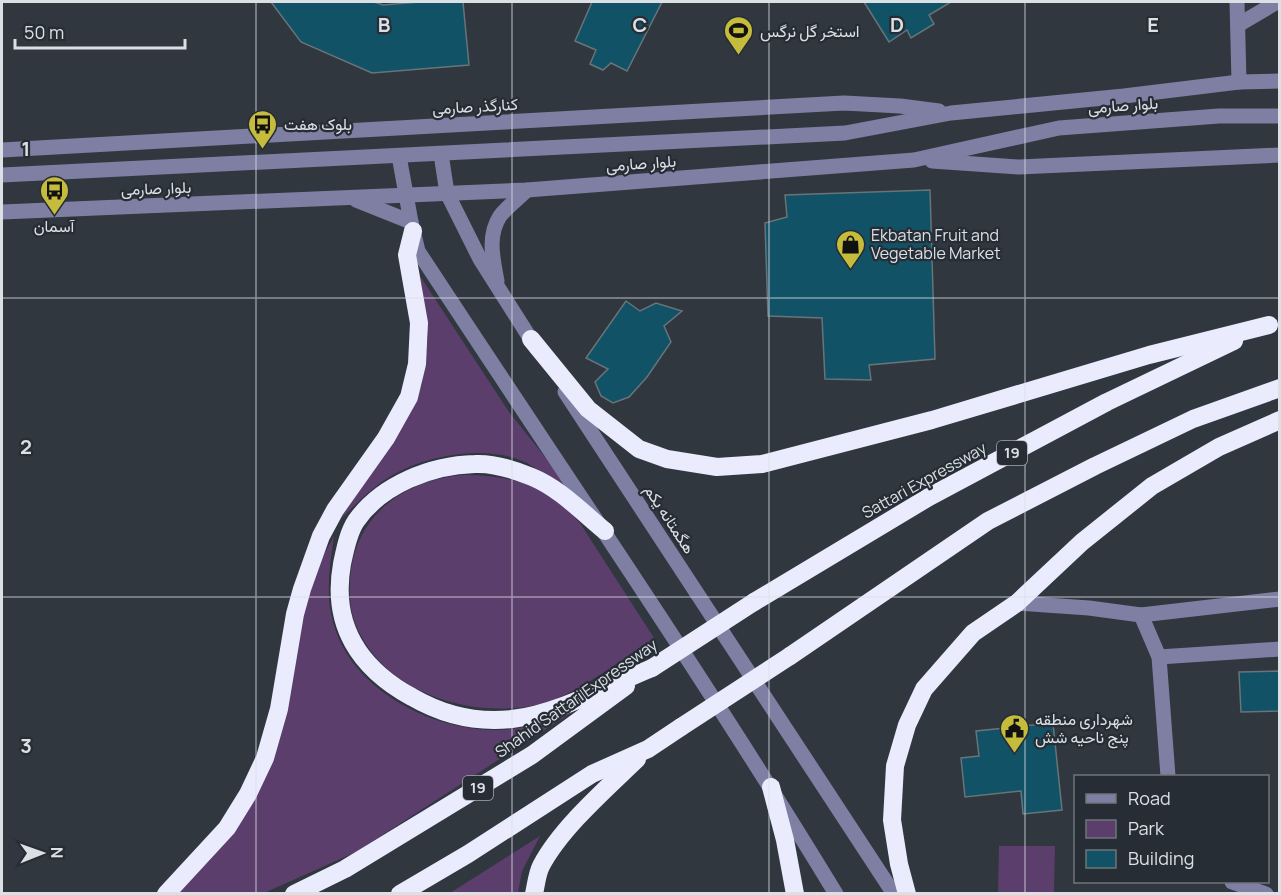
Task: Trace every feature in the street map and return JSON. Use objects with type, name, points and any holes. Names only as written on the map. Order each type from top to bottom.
[{"type":"highway","points":[[166,894],[227,828],[248,794],[265,758],[279,709],[295,614],[321,536],[335,510],[386,438],[409,397],[417,364],[419,323],[407,255],[412,227]]},
{"type":"highway","points":[[531,339],[588,410],[639,449],[667,459],[717,467],[762,464],[932,420],[1149,355],[1274,323]]},
{"type":"highway","name":"Sattari Expressway","points":[[754,602],[929,497],[1107,402],[1274,323]]},
{"type":"highway","points":[[534,894],[540,868],[561,836],[605,789],[648,749],[790,656],[988,521],[1193,419],[1280,388]]},
{"type":"highway","points":[[907,894],[899,864],[892,820],[895,766],[908,725],[924,688],[973,633],[1017,603],[1082,542],[1152,486],[1219,447],[1280,420]]},
{"type":"highway","points":[[605,531],[554,489],[533,477],[504,468],[476,464],[444,467],[418,475],[385,493],[371,504],[355,522],[345,547],[339,579],[340,609],[346,632],[358,651],[401,692],[447,713],[483,720],[513,719],[540,714],[652,668]]},
{"type":"highway","name":"Shahid Sattari Expressway","points":[[294,894],[345,869],[532,755],[652,668],[754,602]]},
{"type":"highway","points":[[400,894],[468,854],[592,774],[648,749]]},
{"type":"highway","points":[[771,787],[786,840],[795,894]]},
{"type":"street","points":[[1238,2],[1239,82]]},
{"type":"street","points":[[1238,26],[1277,2]]},
{"type":"street","name":"بلوار صارمی","points":[[2,175],[845,133],[951,113],[1239,82],[1280,81]]},
{"type":"street","name":"کنارگذر صارمی","points":[[2,150],[844,103],[900,106],[951,113]]},
{"type":"street","name":"بلوار صارمی","points":[[2,212],[527,190],[914,160],[1059,128],[1219,116],[1280,116]]},
{"type":"street","name":"هگمتانه یکم","points":[[441,154],[447,193],[480,259],[894,894]]},
{"type":"street","points":[[914,160],[1019,167],[1280,155]]},
{"type":"street","points":[[399,156],[418,251],[605,531],[771,787],[836,894]]},
{"type":"street","points":[[499,289],[492,251],[492,237],[500,216],[527,190]]},
{"type":"street","points":[[350,198],[412,227]]},
{"type":"street","points":[[1017,603],[1089,608],[1142,615],[1280,599]]},
{"type":"street","points":[[1142,615],[1159,657],[1168,775]]},
{"type":"street","points":[[1159,657],[1280,649]]},
{"type":"street","points":[[1235,883],[1266,894]]},
{"type":"green space","points":[[420,276],[509,412],[577,497],[527,463],[511,457],[474,453],[436,458],[401,471],[374,488],[341,519],[360,485],[411,411],[422,384],[428,337]]},
{"type":"green space","points":[[462,475],[513,480],[541,491],[568,510],[580,523],[654,638],[579,687],[547,702],[531,706],[482,708],[457,704],[410,685],[390,671],[372,653],[359,632],[352,614],[350,583],[353,560],[360,540],[370,522],[400,495],[419,485]]},
{"type":"green space","points":[[334,536],[329,590],[333,622],[343,646],[357,668],[398,702],[447,723],[498,730],[538,724],[577,709],[356,852],[264,893],[177,894],[239,820],[313,575]]},
{"type":"green space","points":[[540,836],[522,871],[518,893],[450,893]]},
{"type":"green space","points":[[999,846],[1055,846],[1054,893],[998,893]]},
{"type":"building","points":[[271,2],[374,2],[383,5],[463,2],[469,65],[372,73],[301,42]]},
{"type":"building","points":[[592,2],[662,2],[627,71],[611,63],[603,70],[590,64],[596,50],[575,41]]},
{"type":"building","points":[[864,2],[951,2],[929,15],[934,24],[911,38],[907,30],[889,42]]},
{"type":"building","name":"Ekbatan Fruit and Vegetable Market","points":[[930,190],[935,359],[869,365],[871,380],[825,379],[822,318],[768,316],[765,223],[787,217],[785,195]]},
{"type":"building","points":[[626,301],[640,311],[656,303],[682,311],[664,326],[671,342],[647,377],[629,397],[613,403],[601,396],[595,382],[608,369],[586,358]]},
{"type":"building","points":[[1280,671],[1280,711],[1241,712],[1239,672]]},
{"type":"building","points":[[1053,723],[1062,810],[1023,814],[1021,791],[965,797],[961,758],[979,756],[976,731]]},
{"type":"place","name":"استخر گل نرگس","points":[[739,56]]},
{"type":"place","name":"بلوک هفت","points":[[263,150]]},
{"type":"place","name":"آسمان","points":[[54,216]]},
{"type":"place","name":"Ekbatan Fruit and Vegetable Market","points":[[850,270]]},
{"type":"place","name":"شهرداری منطقه پنج ناحیه شش","points":[[1014,754]]}]
